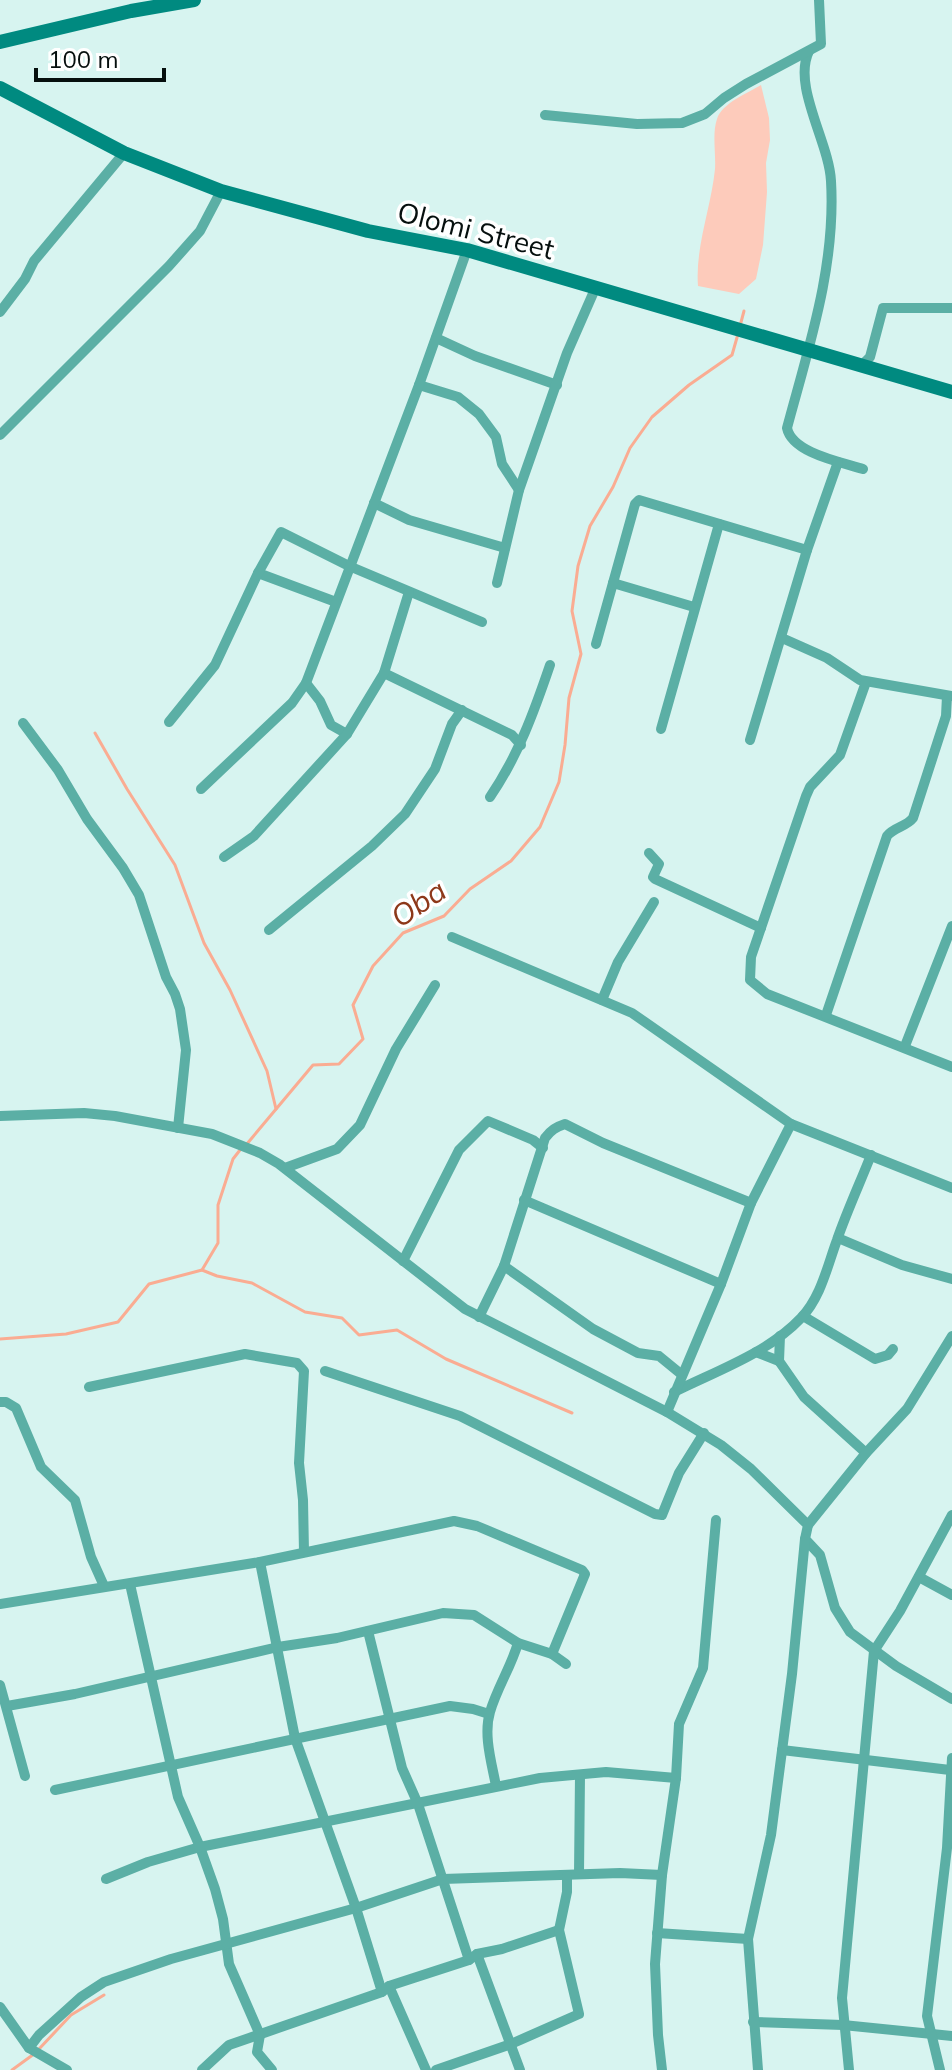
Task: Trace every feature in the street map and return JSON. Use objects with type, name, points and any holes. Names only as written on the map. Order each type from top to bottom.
[{"type":"main road","points":[[0,42],[131,11],[194,0]]},
{"type":"main road","name":"Olomi Street","points":[[0,88],[124,153],[221,191],[368,231],[467,250],[952,392]]},
{"type":"street","points":[[545,115],[637,124],[682,123],[705,114],[724,98],[821,44],[819,0]]},
{"type":"street","points":[[809,51],[804,61],[807,88],[829,156],[833,223],[822,296],[787,428],[797,445],[863,469]]},
{"type":"street","points":[[0,312],[25,279],[34,261],[124,153]]},
{"type":"street","points":[[0,435],[176,258],[205,223],[221,191]]},
{"type":"street","points":[[201,789],[292,703],[306,683],[467,250]]},
{"type":"street","points":[[497,583],[519,490],[579,324],[595,289]]},
{"type":"street","points":[[862,365],[870,357],[883,308],[952,308]]},
{"type":"street","points":[[436,338],[475,356],[557,385]]},
{"type":"street","points":[[419,385],[458,397],[479,414],[496,437],[502,464],[519,490]]},
{"type":"street","points":[[750,740],[807,550],[838,462]]},
{"type":"street","points":[[596,644],[621,548],[639,500],[807,550]]},
{"type":"street","points":[[374,503],[409,520],[505,548]]},
{"type":"street","points":[[661,729],[719,524]]},
{"type":"street","points":[[169,722],[215,665],[276,535],[281,532],[349,566],[482,622]]},
{"type":"street","points":[[258,573],[336,602]]},
{"type":"street","points":[[613,583],[694,607]]},
{"type":"street","points":[[224,857],[254,836],[347,734],[384,673],[409,592]]},
{"type":"street","points":[[782,638],[827,658],[860,680],[950,696],[913,818],[887,836],[826,1015]]},
{"type":"street","points":[[490,797],[521,745],[550,665]]},
{"type":"street","points":[[384,673],[512,735],[521,745]]},
{"type":"street","points":[[866,682],[840,755],[810,787],[806,796],[751,957],[750,980],[767,994],[952,1067]]},
{"type":"street","points":[[306,683],[320,701],[331,725],[347,734]]},
{"type":"street","points":[[269,930],[372,846],[405,814],[435,769],[452,724],[462,710]]},
{"type":"street","points":[[23,723],[58,770],[139,895],[180,1009],[186,1050],[178,1128]]},
{"type":"street","points":[[649,853],[659,864],[653,877],[655,879],[761,928]]},
{"type":"street","points":[[602,1000],[618,962],[654,902]]},
{"type":"street","points":[[905,1046],[952,926]]},
{"type":"street","points":[[452,937],[632,1013],[791,1124],[951,1184]]},
{"type":"street","points":[[285,1168],[337,1149],[360,1125],[396,1049],[435,985]]},
{"type":"street","points":[[0,1116],[98,1114],[212,1134],[260,1153],[285,1168],[479,1317],[704,1433],[751,1469],[808,1525]]},
{"type":"street","points":[[403,1261],[459,1150],[488,1121],[533,1140],[543,1148]]},
{"type":"street","points":[[479,1317],[504,1266],[545,1138],[552,1129],[565,1124],[603,1143],[751,1203]]},
{"type":"street","points":[[667,1412],[751,1203],[791,1124]]},
{"type":"street","points":[[674,1392],[756,1352],[803,1316],[816,1297],[871,1155]]},
{"type":"street","points":[[524,1200],[721,1284]]},
{"type":"street","points":[[838,1238],[902,1265],[952,1279]]},
{"type":"street","points":[[504,1266],[539,1294],[593,1329],[638,1353],[659,1356],[681,1374]]},
{"type":"street","points":[[803,1316],[875,1359],[888,1355],[893,1349]]},
{"type":"street","points":[[779,1361],[780,1336]]},
{"type":"street","points":[[758,2070],[748,1939],[771,1835],[808,1525],[866,1453],[907,1409],[952,1336]]},
{"type":"street","points":[[756,1352],[779,1361],[804,1397],[866,1453]]},
{"type":"street","points":[[89,1387],[245,1354],[297,1363],[304,1371],[299,1463],[304,1552]]},
{"type":"street","points":[[325,1371],[460,1416],[655,1514],[662,1515],[679,1473],[704,1433]]},
{"type":"street","points":[[0,1402],[16,1408],[41,1467],[75,1500],[91,1557],[104,1586]]},
{"type":"street","points":[[849,2070],[842,1998],[874,1651],[952,1515]]},
{"type":"street","points":[[662,2070],[657,2021],[657,1933],[662,1875],[676,1778],[679,1724],[703,1668],[716,1520]]},
{"type":"street","points":[[0,1604],[260,1562],[454,1521],[477,1526],[582,1570],[585,1574],[552,1654]]},
{"type":"street","points":[[805,1539],[820,1555],[841,1621],[874,1651],[952,1699]]},
{"type":"street","points":[[260,1562],[295,1738],[385,1989],[426,2070]]},
{"type":"street","points":[[919,1577],[952,1595]]},
{"type":"street","points":[[130,1584],[178,1797],[200,1847],[223,1919],[234,1977],[260,2035],[257,2052],[272,2070]]},
{"type":"street","points":[[7,1706],[75,1694],[431,1615],[474,1615],[518,1643],[552,1654],[566,1664]]},
{"type":"street","points":[[368,1631],[402,1768],[473,1957],[520,2070]]},
{"type":"street","points":[[496,1786],[489,1746],[489,1714],[518,1643]]},
{"type":"street","points":[[0,1685],[25,1776]]},
{"type":"street","points":[[55,1790],[450,1706],[489,1714]]},
{"type":"street","points":[[782,1750],[950,1770]]},
{"type":"street","points":[[940,2070],[927,2016],[947,1848],[952,1758]]},
{"type":"street","points":[[106,1879],[148,1862],[200,1847],[326,1824],[496,1786],[606,1772],[676,1778]]},
{"type":"street","points":[[579,1874],[580,1775]]},
{"type":"street","points":[[29,2048],[81,1997],[104,1982],[171,1959],[356,1908],[443,1879],[579,1874],[662,1875]]},
{"type":"street","points":[[436,2070],[511,2044],[579,2014],[559,1930],[567,1876]]},
{"type":"street","points":[[202,2070],[222,2049],[473,1957],[559,1930]]},
{"type":"street","points":[[657,1933],[748,1939]]},
{"type":"street","points":[[0,2007],[29,2048],[67,2070]]},
{"type":"street","points":[[753,2022],[843,2025],[952,2036]]},
{"type":"shaded area","points":[[761,85],[769,118],[770,140],[766,163],[763,245],[756,279],[739,294],[698,286],[701,242],[715,169],[717,119],[730,103]]},
{"type":"waterway","name":"Oba","points":[[740,326],[744,311]]},
{"type":"waterway","name":"Oba","points":[[246,1145],[313,1065],[339,1064],[363,1039],[353,1005],[373,966],[403,933],[444,916],[470,889],[511,861],[540,827],[559,782],[569,698],[581,654],[572,611],[578,566],[590,526],[613,487],[630,448],[652,417],[689,385],[732,355],[738,334]]},
{"type":"waterway","points":[[95,733],[175,865],[204,943],[230,990],[267,1071],[276,1109]]},
{"type":"waterway","name":"Oba","points":[[0,1339],[66,1334],[118,1322],[149,1284],[202,1270],[218,1243],[218,1205],[233,1159],[240,1150]]},
{"type":"waterway","points":[[202,1270],[252,1283],[305,1312],[342,1318],[359,1335],[397,1330],[446,1359],[572,1413]]},
{"type":"waterway","points":[[39,2049],[71,2015],[104,1995]]},
{"type":"waterway","points":[[12,2070],[34,2054]]}]
